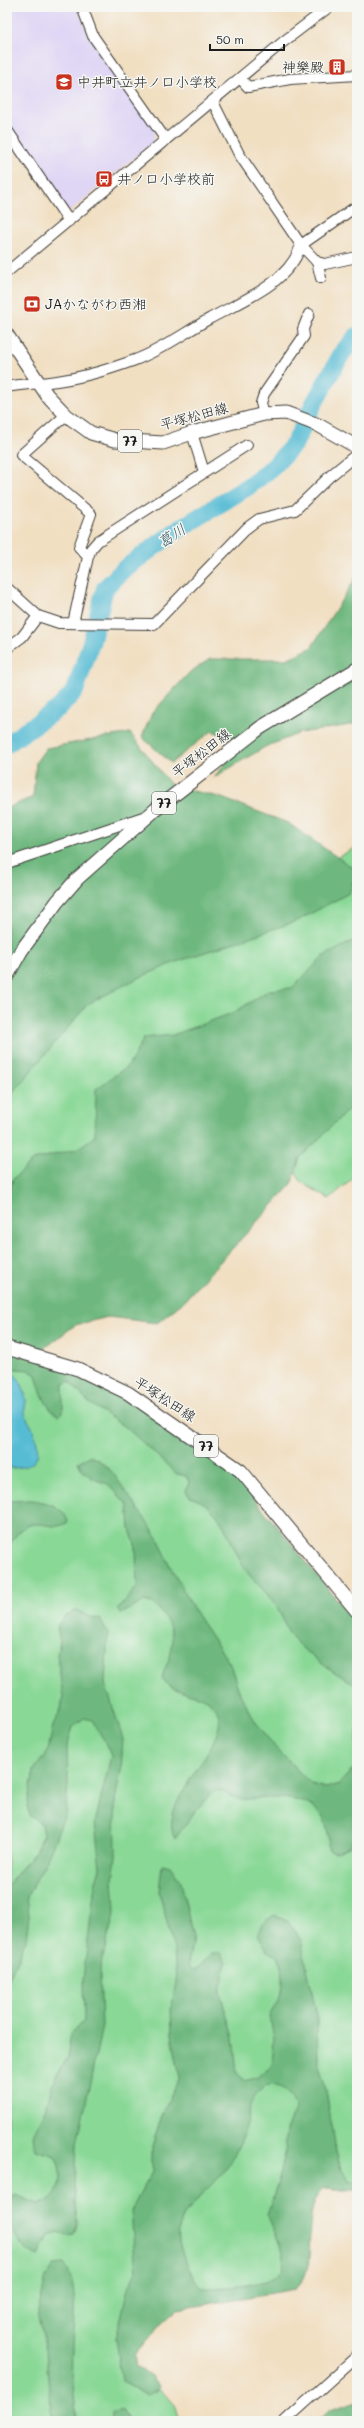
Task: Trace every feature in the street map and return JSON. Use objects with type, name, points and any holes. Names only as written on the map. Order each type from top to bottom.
[{"type":"main road","name":"平塚松田線","points":[[7,334],[37,382],[66,414],[91,433],[115,440],[163,443],[192,433],[264,414],[286,413],[318,425],[357,447]]},
{"type":"main road","name":"平塚松田線","points":[[7,976],[57,902],[78,879],[150,815],[219,758],[260,728],[357,669]]},
{"type":"main road","name":"平塚松田線","points":[[7,1348],[78,1369],[128,1393],[241,1471],[357,1610]]},
{"type":"street","points":[[82,7],[93,36],[166,140]]},
{"type":"street","points":[[7,272],[213,102],[314,11],[329,7]]},
{"type":"street","points":[[240,78],[248,87],[290,79],[357,75]]},
{"type":"street","points":[[213,102],[239,154],[301,245],[317,262],[321,278]]},
{"type":"street","points":[[7,130],[10,140],[69,221]]},
{"type":"street","points":[[7,387],[37,382],[48,382],[96,372],[135,360],[163,348],[208,319],[245,301],[280,276],[298,255],[301,245],[357,206]]},
{"type":"street","points":[[317,262],[325,264],[357,257]]},
{"type":"street","points":[[264,414],[261,403],[264,394],[304,336],[303,329],[309,314]]},
{"type":"street","points":[[66,414],[21,455],[90,514],[79,547]]},
{"type":"street","points":[[192,433],[204,472]]},
{"type":"street","points":[[73,623],[88,557],[91,549],[98,541],[247,446]]},
{"type":"street","points":[[7,588],[38,616],[59,622],[90,624],[154,624],[248,527],[259,519],[295,510],[330,476],[357,454]]},
{"type":"street","points":[[69,544],[79,547],[88,557]]},
{"type":"street","points":[[7,648],[22,637],[38,616]]},
{"type":"street","points":[[7,863],[150,815]]},
{"type":"street","points":[[285,2421],[357,2356]]},
{"type":"shaded area","name":"中井町立井ノ口小学校","points":[[7,7],[77,7],[91,40],[156,131],[154,133],[154,141],[69,212],[7,124]]},
{"type":"green space","points":[[357,576],[357,724],[300,733],[265,747],[213,778],[229,759],[231,738],[212,731],[171,763],[142,737],[152,713],[190,672],[210,659],[286,659],[311,648]]},
{"type":"green space","points":[[130,733],[172,786],[219,797],[288,823],[357,871],[349,893],[297,921],[176,962],[134,980],[88,1004],[14,1091],[7,1103],[7,808],[33,797],[36,762],[46,748]]},
{"type":"green space","points":[[357,847],[357,1175],[329,1199],[301,1182],[282,1143],[33,1338],[60,1367],[136,1419],[357,1657],[357,2190],[332,2190],[320,2177],[289,2282],[170,2308],[130,2355],[134,2370],[161,2390],[174,2405],[179,2421],[7,2421],[7,1074],[26,1032],[291,882]]},
{"type":"green space","points":[[357,939],[357,1101],[300,1158],[291,1185],[182,1303],[157,1323],[108,1317],[75,1325],[49,1345],[35,1350],[7,1343],[7,1199],[13,1179],[33,1160],[77,1149],[95,1136],[96,1089],[129,1065],[144,1038],[173,1035],[235,1012],[269,990],[292,988],[324,956]]},
{"type":"green space","points":[[7,1351],[69,1369],[158,1414],[199,1445],[238,1479],[357,1624],[357,1686],[315,1659],[293,1639],[275,1604],[247,1572],[219,1518],[202,1502],[190,1497],[186,1491],[189,1482],[186,1476],[177,1474],[129,1430],[88,1402],[69,1381],[63,1384],[63,1412],[59,1416],[54,1413],[44,1398],[36,1375],[28,1370],[7,1368]]},
{"type":"green space","points":[[90,1456],[100,1461],[113,1473],[158,1538],[170,1566],[197,1615],[230,1664],[240,1694],[255,1721],[275,1747],[311,1784],[326,1788],[339,1784],[357,1765],[357,1833],[349,1847],[335,1853],[328,1850],[328,1835],[325,1823],[320,1814],[313,1807],[303,1802],[279,1798],[240,1799],[225,1792],[215,1790],[196,1810],[175,1839],[172,1823],[176,1807],[184,1789],[216,1737],[219,1722],[216,1709],[212,1704],[201,1697],[177,1690],[168,1685],[162,1679],[172,1648],[172,1634],[167,1621],[153,1603],[143,1602],[121,1614],[117,1610],[137,1587],[136,1548],[130,1529],[128,1505],[108,1484],[93,1479],[82,1470],[78,1462]]},
{"type":"green space","points":[[31,1500],[48,1503],[63,1512],[68,1522],[60,1526],[32,1524],[27,1526],[14,1538],[8,1548],[7,1553],[7,1501]]},
{"type":"green space","points":[[76,1610],[93,1618],[100,1619],[108,1634],[105,1683],[123,1739],[121,1771],[115,1800],[116,1856],[113,1880],[115,1911],[100,1968],[102,2026],[77,2144],[75,2190],[78,2223],[74,2235],[67,2236],[58,2232],[49,2235],[38,2256],[23,2247],[14,2233],[7,2207],[7,2199],[15,2195],[38,2204],[43,2203],[54,2195],[59,2184],[60,2172],[55,2156],[35,2150],[33,2136],[46,2109],[52,2086],[67,2057],[71,2033],[84,2021],[83,1979],[95,1884],[100,1868],[95,1823],[111,1756],[104,1740],[92,1720],[84,1718],[73,1727],[67,1746],[68,1782],[66,1812],[46,1862],[27,1896],[29,1916],[26,1940],[7,1983],[7,1886],[34,1853],[44,1835],[42,1824],[30,1816],[27,1806],[34,1770],[48,1751],[53,1726],[61,1709],[63,1697],[57,1654],[60,1642],[57,1626],[64,1617]]},
{"type":"green space","points":[[162,1864],[170,1866],[181,1882],[193,1938],[188,1965],[193,1970],[199,1967],[211,1953],[220,1953],[226,1963],[220,1992],[233,2038],[237,2072],[244,2081],[258,2077],[272,2066],[274,2038],[269,2015],[278,2000],[283,1986],[280,1963],[276,1955],[267,1951],[258,1934],[264,1922],[274,1915],[289,1922],[301,1940],[317,2015],[318,2063],[326,2089],[334,2144],[341,2169],[349,2180],[357,2182],[357,2190],[324,2189],[316,2200],[310,2226],[308,2266],[304,2278],[296,2289],[178,2309],[162,2323],[134,2356],[136,2367],[150,2375],[159,2386],[157,2391],[148,2395],[122,2382],[116,2338],[128,2289],[136,2273],[131,2211],[152,2171],[152,2147],[163,2112],[180,2078],[172,2035],[171,2010],[176,1982],[174,1949],[159,1892]],"holes":[[[267,2085],[286,2091],[292,2098],[296,2109],[289,2122],[285,2151],[277,2187],[267,2214],[281,2248],[283,2267],[279,2274],[271,2279],[260,2282],[233,2287],[201,2288],[189,2269],[180,2246],[179,2232],[182,2221],[193,2203],[217,2180],[230,2163],[243,2136],[251,2105],[255,2096]]]},
{"type":"green space","points":[[64,2264],[69,2273],[74,2294],[72,2375],[77,2421],[54,2421],[49,2392],[46,2351],[38,2312],[46,2277],[54,2265]]},
{"type":"green space","points":[[357,2401],[357,2421],[315,2421],[330,2410]]},
{"type":"green space","points":[[121,2409],[128,2421],[112,2421],[112,2412]]},
{"type":"water","points":[[7,1371],[15,1375],[23,1387],[26,1401],[25,1413],[33,1430],[38,1448],[35,1460],[25,1467],[7,1468]]},
{"type":"waterway","name":"葛川","points":[[7,744],[60,707],[75,691],[91,643],[105,588],[124,569],[176,531],[249,486],[273,467],[295,443],[312,407],[342,353],[357,336]]},
{"type":"place","name":"神樂殿","points":[[337,67]]},
{"type":"place","name":"中井町立井ノ口小学校","points":[[64,82]]},
{"type":"place","name":"井ノ口小学校前","points":[[104,179]]},
{"type":"place","name":"JAかながわ西湘","points":[[32,304]]}]
